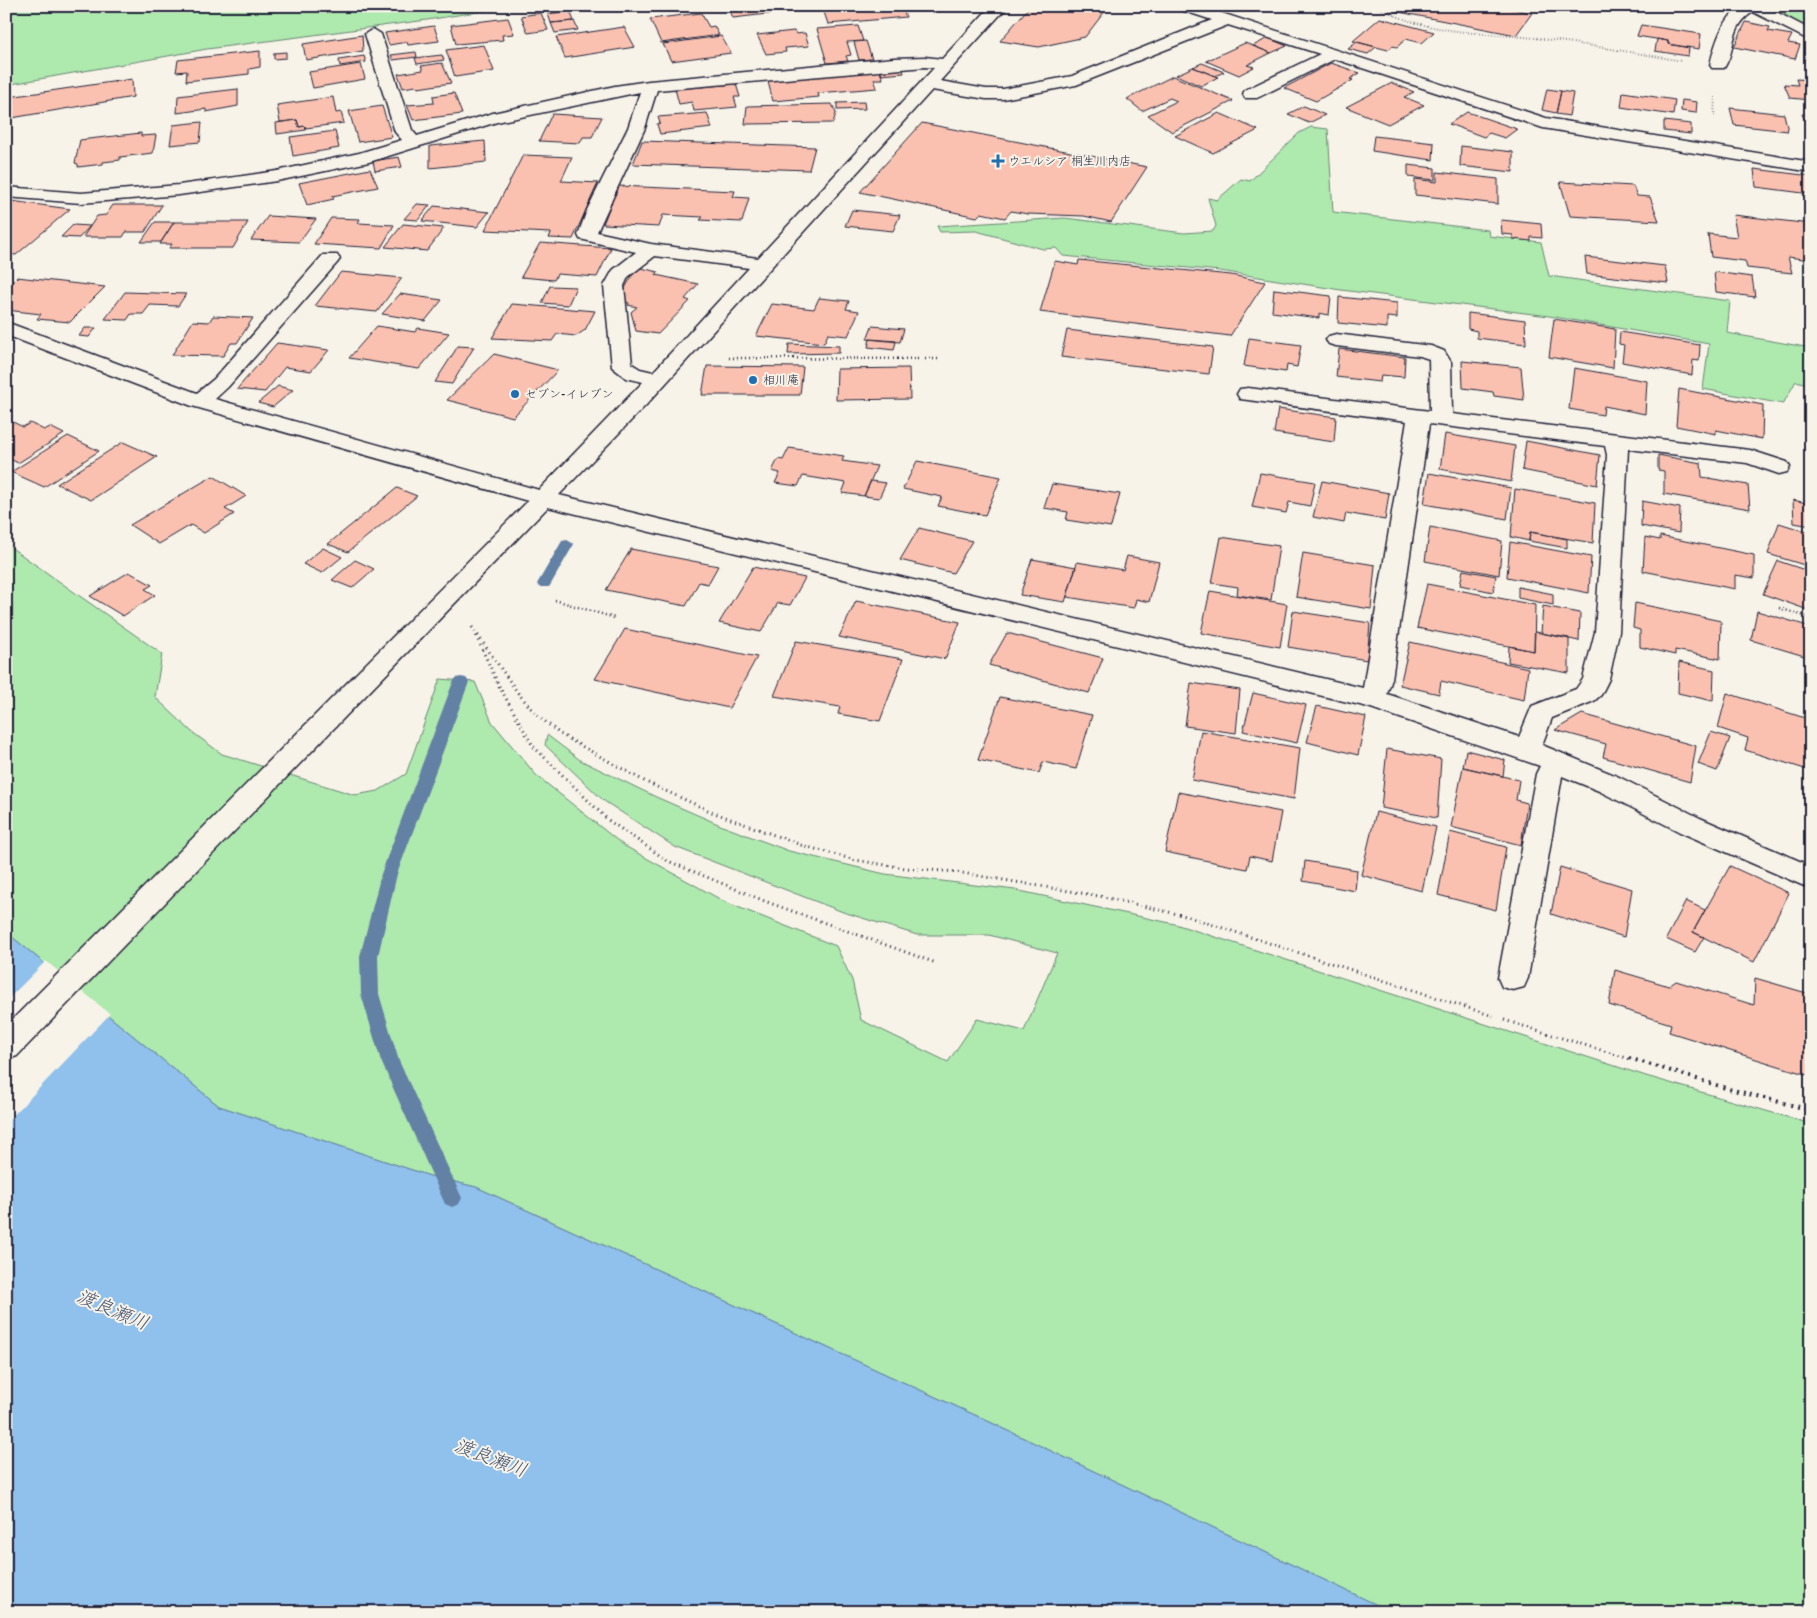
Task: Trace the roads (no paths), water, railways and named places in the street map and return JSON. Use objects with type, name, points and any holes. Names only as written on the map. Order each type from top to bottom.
[{"type":"street","points":[[6,1047],[543,499],[763,265],[1000,6]]},
{"type":"street","points":[[1183,6],[1228,19],[1543,124],[1811,167]]},
{"type":"street","points":[[1718,65],[1726,36],[1734,20],[1740,11],[1753,6],[1811,36]]},
{"type":"street","points":[[929,84],[986,94],[1003,94],[1076,80],[1228,19]]},
{"type":"street","points":[[373,34],[404,132],[414,142]]},
{"type":"street","points":[[1251,94],[1333,54]]},
{"type":"street","points":[[6,192],[81,198],[179,190],[296,172],[363,158],[493,118],[564,101],[649,86],[894,63],[925,62],[947,65]]},
{"type":"street","points":[[649,86],[650,92],[643,114],[586,233],[590,237],[651,250],[740,260],[763,265]]},
{"type":"street","points":[[651,250],[620,274],[614,286],[622,367],[633,374],[657,379]]},
{"type":"street","points":[[200,401],[221,383],[330,259]]},
{"type":"street","points":[[6,328],[200,401],[338,442],[543,499],[1372,699],[1527,750],[1609,784],[1690,825],[1811,878]]},
{"type":"street","points":[[1336,340],[1424,350],[1436,354],[1441,362],[1379,679],[1372,699]]},
{"type":"street","points":[[1248,394],[1750,457],[1779,467]]},
{"type":"street","points":[[1527,750],[1542,713],[1549,708],[1585,695],[1592,689],[1596,679],[1607,632],[1618,455],[1615,441]]},
{"type":"street","points":[[1513,978],[1549,774],[1556,762]]},
{"type":"water","name":"渡良瀬川","points":[[6,932],[219,1106],[430,1176],[476,1187],[977,1416],[1392,1612],[6,1612]]},
{"type":"waterway","points":[[544,584],[567,544]]},
{"type":"waterway","points":[[452,1198],[390,1061],[370,994],[369,956],[389,874],[461,682]]},
{"type":"place","name":"ウエルシア 桐生川内店","points":[[998,161]]},
{"type":"place","name":"相川庵","points":[[753,380]]},
{"type":"place","name":"セブン-イレブン","points":[[515,394]]}]
